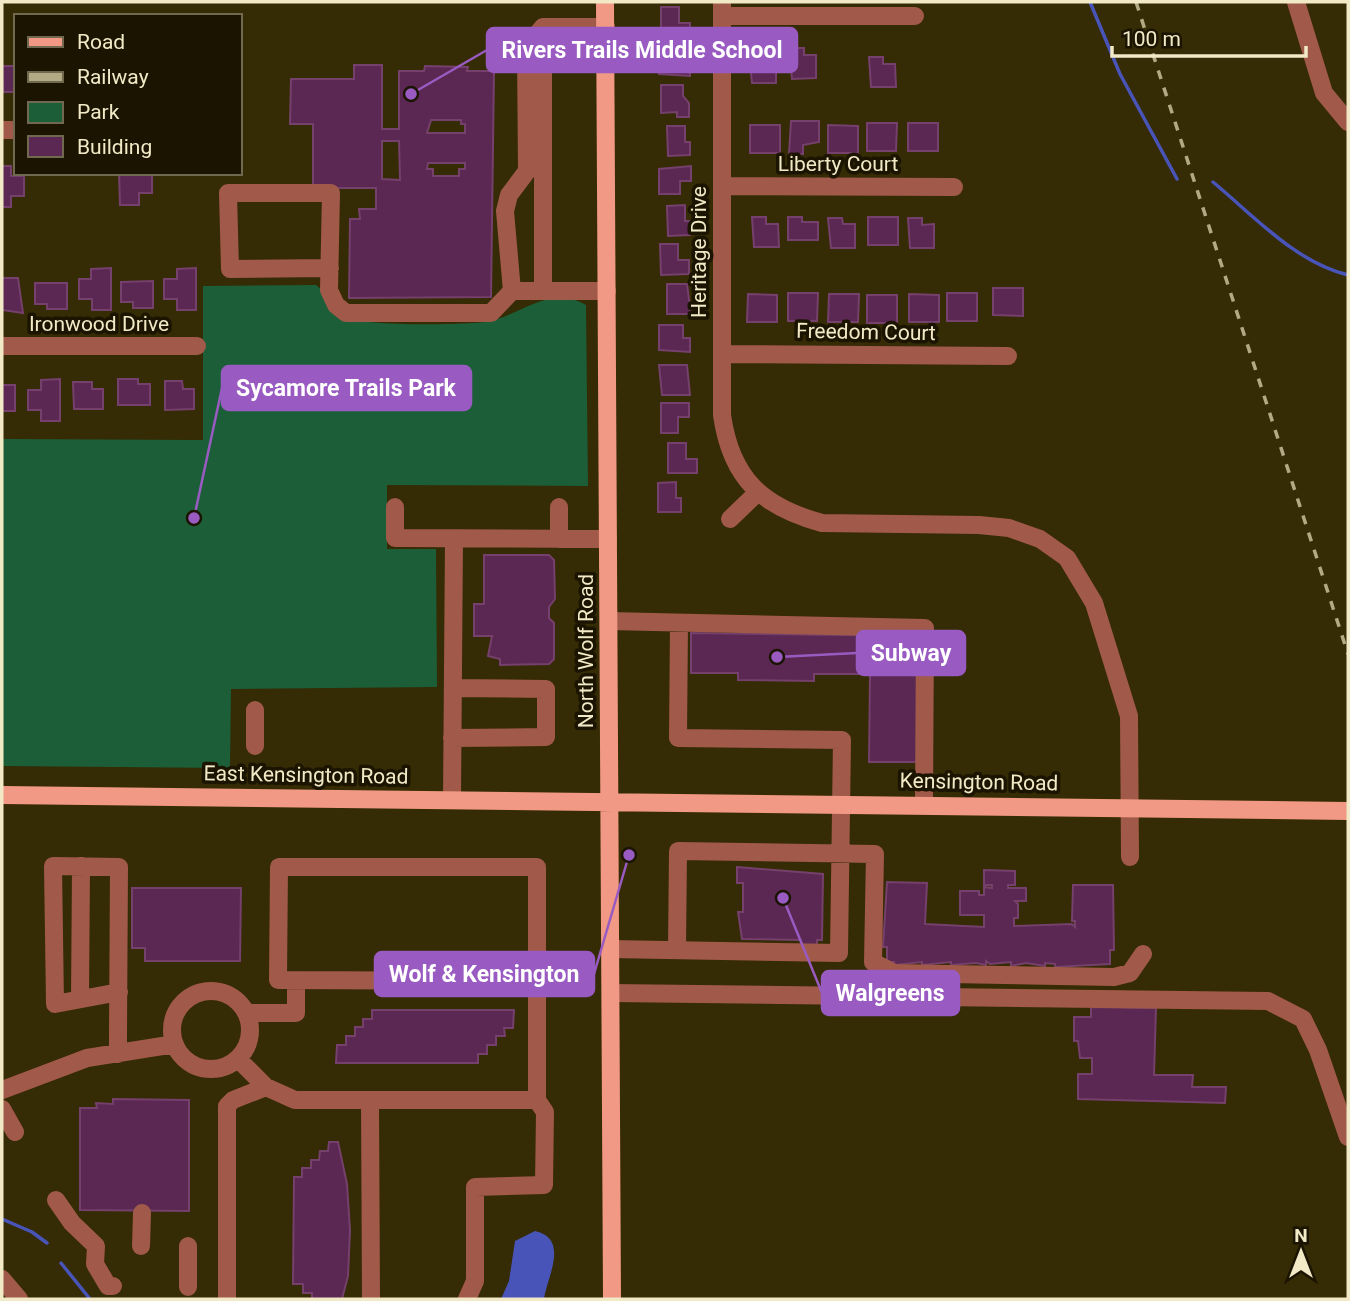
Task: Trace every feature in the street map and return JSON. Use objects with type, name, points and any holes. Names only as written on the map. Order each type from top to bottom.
[{"type":"main road","name":"North Wolf Road","points":[[606,2],[612,1299]]},
{"type":"main road","name":"East Kensington Road","points":[[2,796],[610,800]]},
{"type":"main road","name":"Kensington Road","points":[[610,800],[1348,811]]},
{"type":"street","points":[[1296,2],[1324,93],[1348,122]]},
{"type":"street","points":[[722,9],[915,16]]},
{"type":"street","name":"Heritage Drive","points":[[722,9],[724,430],[742,472],[758,493],[786,512],[822,523],[993,526],[1059,540],[1094,603],[1124,695],[1131,733],[1130,858]]},
{"type":"street","points":[[543,27],[606,27]]},
{"type":"street","points":[[512,291],[505,211],[509,195],[527,171],[526,48],[543,27]]},
{"type":"street","points":[[543,27],[543,291]]},
{"type":"street","name":"Liberty Court","points":[[722,186],[954,187]]},
{"type":"street","points":[[330,268],[230,269],[228,193],[331,193],[330,268],[329,290],[336,305],[346,313],[491,313],[512,291],[607,291]]},
{"type":"street","name":"Ironwood Drive","points":[[2,346],[197,346]]},
{"type":"street","name":"Freedom Court","points":[[722,354],[1009,356]]},
{"type":"street","points":[[730,519],[758,493]]},
{"type":"street","points":[[395,507],[395,538],[608,539]]},
{"type":"street","points":[[559,507],[559,539]]},
{"type":"street","points":[[452,799],[454,539]]},
{"type":"street","points":[[609,621],[925,628],[925,804]]},
{"type":"street","points":[[610,949],[839,953],[842,740],[678,738],[679,623]]},
{"type":"street","points":[[452,738],[545,737],[546,700],[546,689],[453,688]]},
{"type":"street","points":[[255,710],[255,746]]},
{"type":"street","points":[[677,950],[678,851],[841,852],[875,854],[873,962],[894,973],[1114,976],[1130,973],[1143,954]]},
{"type":"street","points":[[118,1054],[119,992],[119,867],[53,866],[55,1004],[119,992]]},
{"type":"street","points":[[80,866],[80,999]]},
{"type":"street","points":[[467,1299],[475,1281],[475,1187],[544,1185],[545,1112],[537,1100],[537,867],[279,867],[278,980],[536,981]]},
{"type":"street","points":[[718,942],[840,944]]},
{"type":"street","points":[[247,1013],[296,1013],[296,980]]},
{"type":"street","points":[[201,993],[228,995],[247,1013],[250,1037],[238,1059],[227,1066],[202,1068],[191,1063],[175,1044],[173,1020],[179,1008],[201,993]]},
{"type":"street","points":[[611,993],[1268,1001],[1303,1019],[1318,1050],[1348,1137]]},
{"type":"street","points":[[2,1090],[87,1058],[175,1044]]},
{"type":"street","points":[[238,1059],[266,1087],[295,1100],[537,1100]]},
{"type":"street","points":[[227,1299],[227,1106],[233,1100],[266,1087]]},
{"type":"street","points":[[370,1100],[371,1299]]},
{"type":"street","points":[[2,1109],[15,1132]]},
{"type":"street","points":[[56,1200],[72,1223],[96,1246],[95,1264],[108,1286],[113,1286]]},
{"type":"street","points":[[141,1246],[142,1213]]},
{"type":"street","points":[[188,1246],[188,1287]]},
{"type":"street","points":[[2,1279],[13,1297]]},
{"type":"green space","points":[[316,285],[339,315],[365,322],[484,322],[546,300],[572,299],[586,305],[588,486],[387,485],[387,549],[436,549],[437,687],[231,689],[230,768],[2,766],[2,439],[203,440],[203,286]]},
{"type":"shaded area","points":[[535,1231],[546,1235],[554,1250],[544,1299],[501,1299],[509,1281],[515,1241]]},
{"type":"building","points":[[661,7],[679,7],[679,23],[690,23],[690,37],[661,37]]},
{"type":"building","points":[[659,48],[680,48],[680,61],[690,61],[690,76],[659,74]]},
{"type":"building","points":[[789,48],[804,48],[804,55],[816,55],[816,78],[792,79]]},
{"type":"building","points":[[749,52],[764,52],[764,59],[776,59],[776,83],[752,83]]},
{"type":"building","points":[[869,57],[883,57],[883,64],[895,64],[896,87],[871,87]]},
{"type":"building","points":[[354,65],[382,65],[382,129],[399,129],[399,71],[424,71],[425,66],[468,67],[467,71],[494,71],[491,297],[349,298],[350,219],[360,219],[359,209],[376,209],[376,188],[313,188],[313,124],[290,124],[291,79],[354,79]],"holes":[[[431,120],[461,120],[461,124],[465,124],[465,133],[427,133]],[[382,141],[399,141],[400,180],[382,179]],[[428,163],[465,163],[465,169],[459,169],[459,176],[433,176],[433,169],[427,169]]]},
{"type":"building","points":[[2,66],[14,66],[14,92],[3,92]]},
{"type":"building","points":[[661,85],[683,85],[683,96],[689,103],[689,117],[677,117],[677,112],[661,113]]},
{"type":"building","points":[[791,121],[819,121],[819,142],[803,145],[803,154],[789,154]]},
{"type":"building","points":[[867,123],[897,123],[896,151],[867,151]]},
{"type":"building","points":[[908,123],[938,123],[938,151],[908,151]]},
{"type":"building","points":[[750,125],[780,125],[780,153],[750,153]]},
{"type":"building","points":[[828,125],[858,126],[858,153],[828,153]]},
{"type":"building","points":[[667,126],[685,126],[685,142],[690,142],[690,155],[668,156]]},
{"type":"building","points":[[2,166],[11,166],[11,176],[24,176],[24,196],[11,196],[11,207],[2,207]]},
{"type":"building","points":[[691,166],[691,181],[680,181],[680,194],[659,194],[659,169]]},
{"type":"building","points":[[119,175],[152,175],[152,193],[139,193],[139,205],[120,205]]},
{"type":"building","points":[[685,205],[685,221],[690,221],[690,235],[668,236],[667,206]]},
{"type":"building","points":[[752,217],[766,217],[766,224],[778,224],[779,247],[754,247]]},
{"type":"building","points":[[788,217],[802,217],[802,222],[818,222],[818,240],[788,240]]},
{"type":"building","points":[[868,217],[898,217],[898,245],[868,245]]},
{"type":"building","points":[[828,218],[842,218],[843,224],[855,224],[855,248],[831,248]]},
{"type":"building","points":[[908,218],[922,218],[922,225],[934,224],[934,248],[910,248]]},
{"type":"building","points":[[660,244],[678,244],[678,260],[689,260],[689,274],[661,275]]},
{"type":"building","points":[[111,268],[111,310],[92,310],[92,299],[79,299],[79,279],[91,279],[91,269]]},
{"type":"building","points":[[196,268],[196,310],[177,310],[177,299],[164,299],[164,279],[177,279],[177,269]]},
{"type":"building","points":[[2,278],[18,278],[23,313],[2,310]]},
{"type":"building","points":[[153,281],[153,308],[133,308],[133,302],[121,302],[121,282]]},
{"type":"building","points":[[35,283],[67,283],[67,309],[47,309],[47,304],[35,304]]},
{"type":"building","points":[[667,284],[687,284],[691,314],[667,314]]},
{"type":"building","points":[[993,288],[1023,288],[1023,316],[993,315]]},
{"type":"building","points":[[788,293],[818,293],[817,321],[788,321]]},
{"type":"building","points":[[947,293],[977,293],[977,321],[947,321]]},
{"type":"building","points":[[748,294],[777,295],[777,322],[747,322]]},
{"type":"building","points":[[829,294],[859,294],[858,322],[828,322]]},
{"type":"building","points":[[909,294],[939,295],[939,322],[909,322]]},
{"type":"building","points":[[867,295],[897,295],[897,323],[867,323]]},
{"type":"building","points":[[659,325],[683,325],[683,338],[690,338],[690,352],[659,350]]},
{"type":"building","points":[[659,365],[687,365],[690,395],[662,395]]},
{"type":"building","points":[[60,379],[60,421],[41,421],[41,410],[28,410],[28,390],[41,390],[41,380]]},
{"type":"building","points":[[118,379],[138,379],[138,384],[150,384],[150,405],[118,405]]},
{"type":"building","points":[[165,381],[182,381],[183,389],[194,389],[194,409],[165,410]]},
{"type":"building","points":[[73,382],[92,382],[92,389],[103,389],[103,409],[74,409]]},
{"type":"building","points":[[2,385],[15,385],[15,411],[2,411]]},
{"type":"building","points":[[661,403],[689,403],[689,417],[678,417],[678,433],[661,433]]},
{"type":"building","points":[[668,443],[686,443],[686,459],[697,459],[697,473],[668,473]]},
{"type":"building","points":[[676,482],[676,498],[681,498],[681,512],[658,512],[658,483]]},
{"type":"building","points":[[484,555],[549,555],[554,560],[555,599],[549,607],[549,618],[554,623],[554,659],[549,664],[500,665],[500,659],[488,656],[492,636],[474,636],[474,604],[484,604]]},
{"type":"building","points":[[691,633],[910,636],[921,644],[919,762],[869,762],[870,674],[814,674],[814,681],[738,680],[738,673],[691,673]]},
{"type":"building","points":[[737,867],[823,874],[822,940],[817,940],[817,951],[800,950],[801,940],[742,939],[738,912],[743,912],[743,883],[737,883]]},
{"type":"building","points":[[984,870],[1015,871],[1015,885],[1008,885],[1008,888],[1026,888],[1026,901],[1015,901],[1018,904],[1018,918],[1014,918],[1014,926],[1072,924],[1075,927],[1075,921],[1072,921],[1073,885],[1113,885],[1114,950],[1110,950],[1110,964],[1055,967],[1055,964],[1045,963],[1045,966],[1026,963],[1011,966],[1011,962],[990,964],[986,961],[986,965],[951,965],[951,962],[922,965],[922,962],[894,965],[894,962],[887,962],[887,947],[883,947],[887,882],[927,883],[925,924],[984,927],[984,915],[960,915],[960,891],[979,891],[979,895],[984,895],[984,887],[992,888],[992,885],[984,885]]},
{"type":"building","points":[[132,888],[241,888],[240,961],[145,961],[145,948],[132,948]]},
{"type":"building","points":[[1091,1007],[1156,1008],[1154,1075],[1193,1075],[1192,1087],[1226,1087],[1225,1103],[1078,1099],[1078,1074],[1092,1074],[1092,1058],[1080,1058],[1078,1041],[1074,1041],[1074,1017],[1091,1017]]},
{"type":"building","points":[[372,1010],[514,1010],[513,1028],[504,1028],[505,1036],[496,1036],[496,1045],[487,1045],[487,1054],[478,1054],[478,1063],[336,1063],[337,1045],[346,1045],[346,1036],[355,1036],[355,1027],[363,1027],[363,1019],[372,1019]]},
{"type":"building","points":[[113,1099],[189,1100],[189,1211],[80,1210],[80,1108],[97,1108],[96,1103],[113,1104]]},
{"type":"building","points":[[329,1142],[338,1142],[347,1184],[350,1230],[348,1276],[342,1299],[312,1299],[312,1293],[303,1293],[303,1284],[293,1284],[294,1177],[302,1177],[302,1168],[311,1168],[311,1160],[319,1160],[320,1151],[328,1151]]},
{"type":"waterway","points":[[1090,2],[1120,74],[1177,179]]},
{"type":"waterway","points":[[1213,182],[1293,249],[1329,269],[1348,275]]},
{"type":"waterway","points":[[2,1219],[32,1232],[47,1243]]},
{"type":"waterway","points":[[61,1263],[90,1299]]},
{"type":"railway","points":[[1136,2],[1348,654]]},
{"type":"place","name":"Rivers Trails Middle School","points":[[411,94]]},
{"type":"place","name":"Sycamore Trails Park","points":[[194,518]]},
{"type":"place","name":"Subway","points":[[777,657]]},
{"type":"place","name":"Wolf & Kensington","points":[[629,855]]},
{"type":"place","name":"Walgreens","points":[[783,898]]}]
